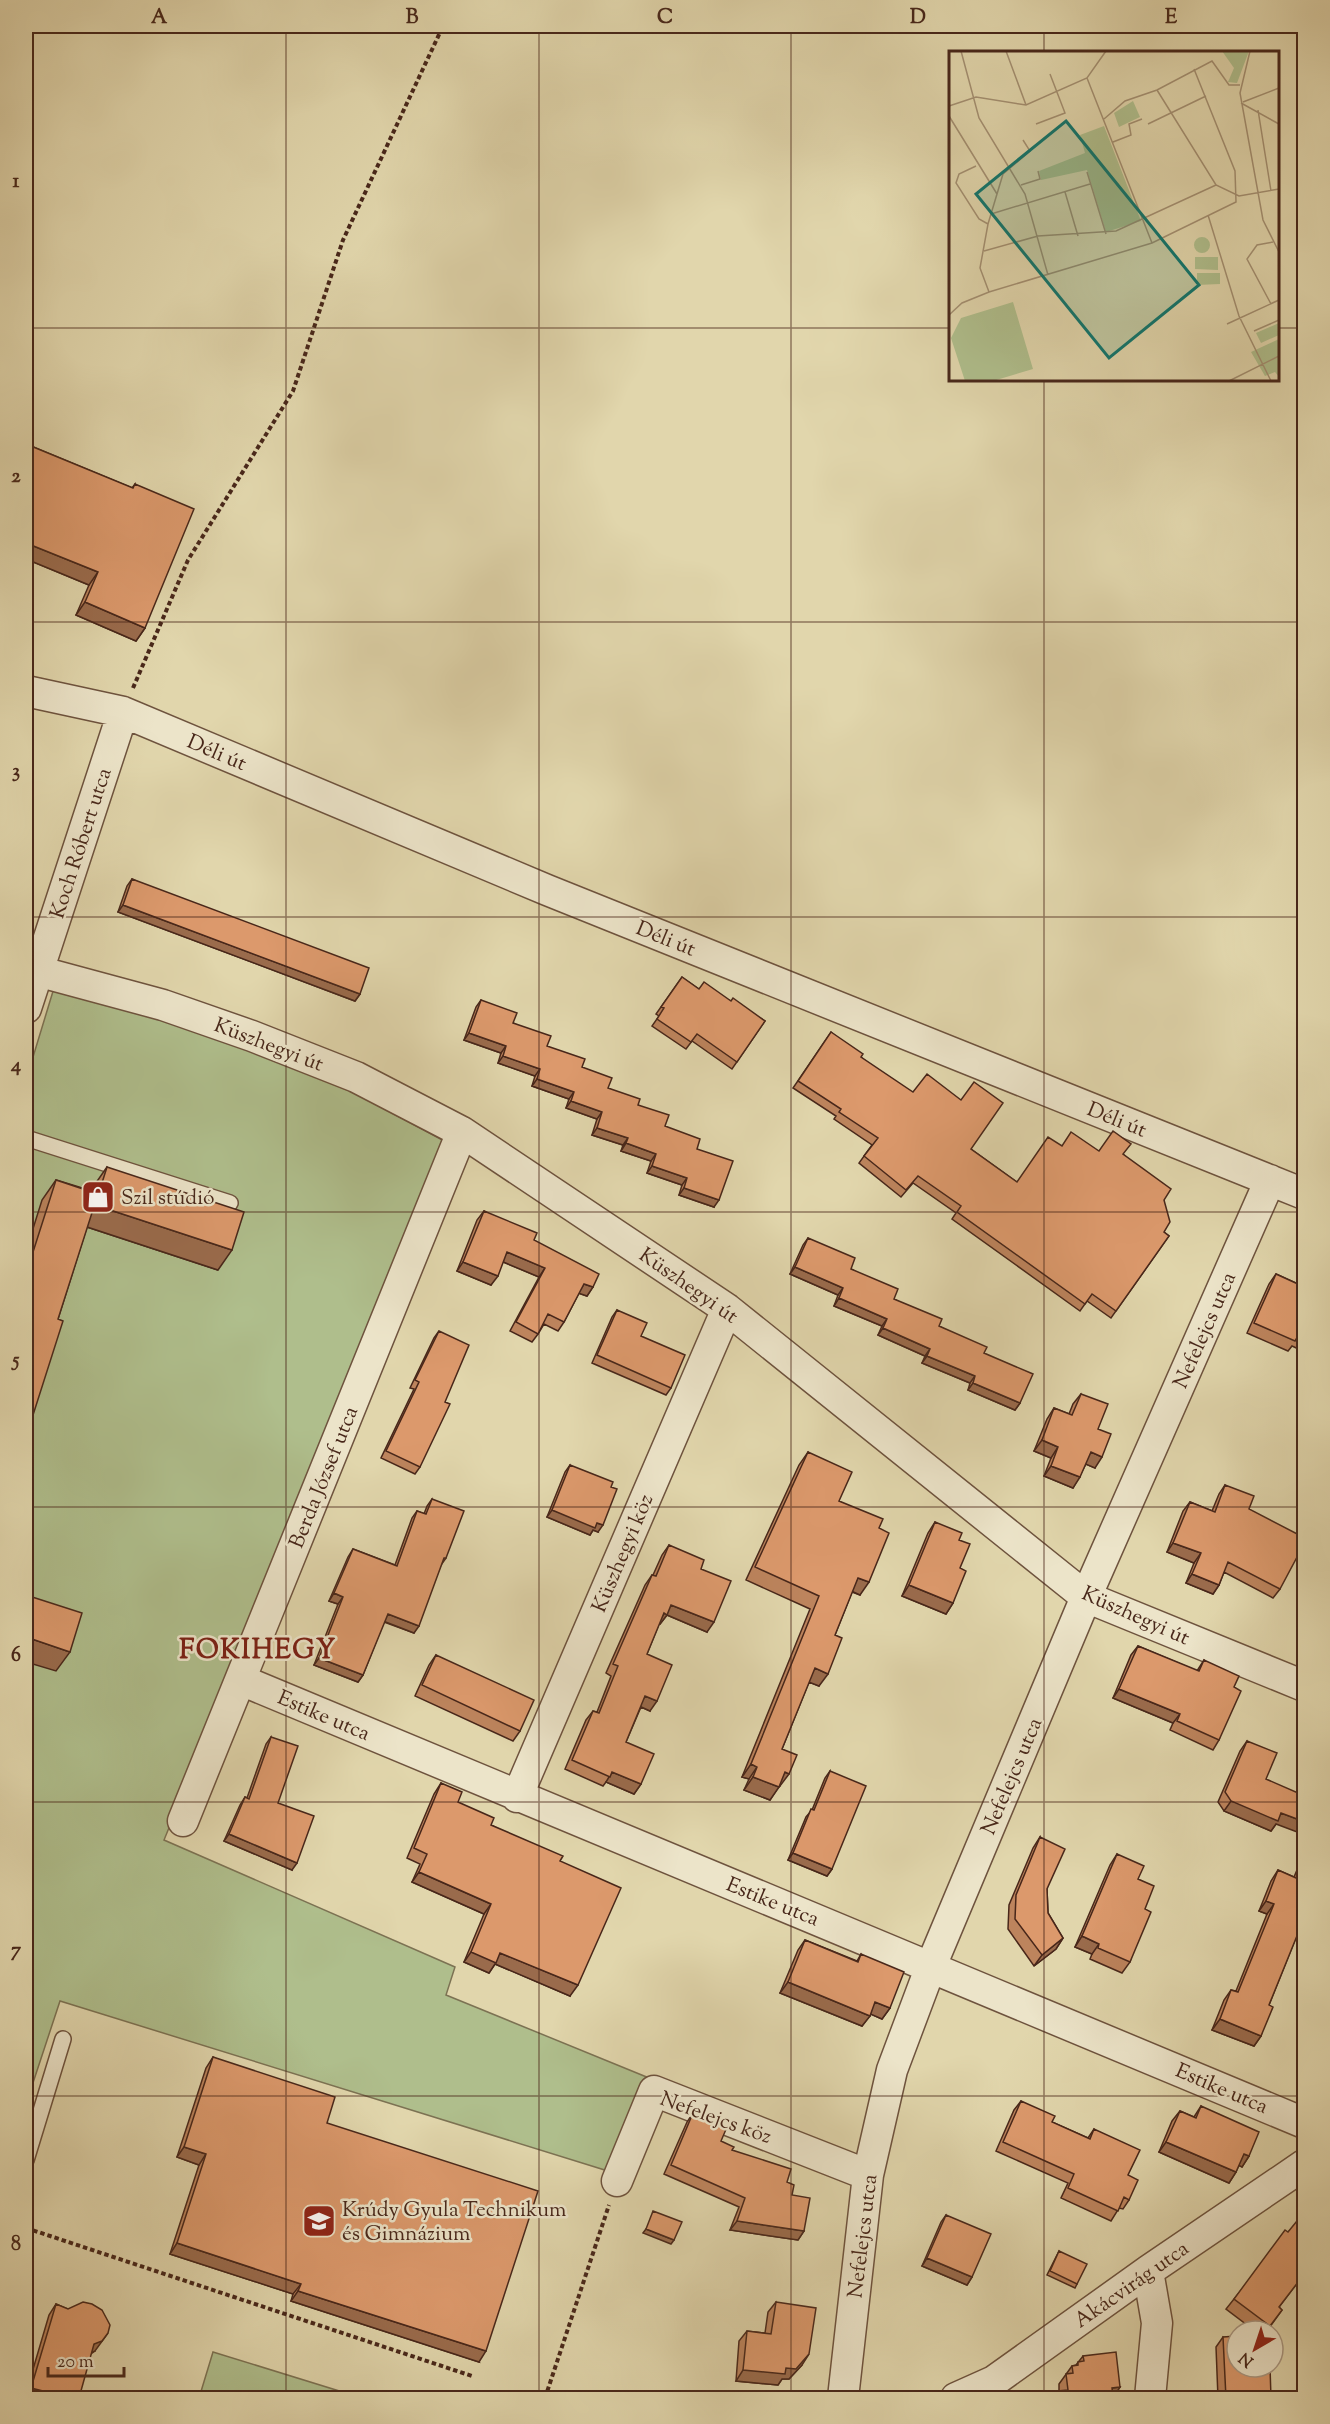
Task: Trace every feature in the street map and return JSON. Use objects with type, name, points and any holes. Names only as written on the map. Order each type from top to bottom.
[{"type":"street","name":"Déli út","points":[[26,691],[123,712],[547,890],[1305,1194]]},
{"type":"street","name":"Koch Róbert utca","points":[[26,1008],[32,969],[123,712]]},
{"type":"street","name":"Küszhegyi út","points":[[32,969],[163,1005],[252,1036],[356,1077],[462,1132],[727,1309],[1086,1597],[1305,1686]]},
{"type":"street","name":"Berda József utca","points":[[183,1821],[462,1132]]},
{"type":"street","name":"Nefelejcs utca","points":[[843,2398],[868,2175],[892,2070],[931,1966],[1086,1597],[1270,1180]]},
{"type":"street","name":"Küszhegyi köz","points":[[517,1797],[727,1309]]},
{"type":"street","name":"Estike utca","points":[[241,1680],[517,1797],[931,1966],[1305,2123]]},
{"type":"street","name":"Nefelejcs köz","points":[[616,2181],[654,2091],[868,2175]]},
{"type":"street","name":"Akácvirág utca","points":[[956,2398],[994,2381],[1148,2271],[1305,2165]]},
{"type":"street","points":[[1148,2271],[1157,2324],[1150,2398]]},
{"type":"lane","points":[[26,1138],[230,1203]]},
{"type":"lane","points":[[26,2160],[63,2039]]},
{"type":"path","points":[[123,712],[188,560],[293,390],[343,240],[443,26]]},
{"type":"path","points":[[545,2398],[616,2181]]},
{"type":"path","points":[[26,2228],[472,2376]]},
{"type":"green space","points":[[54,988],[109,1003],[239,1046],[355,1093],[448,1143],[164,1840],[455,1967],[446,1995],[649,2078],[608,2171],[60,2001],[26,2104],[26,1080]]},
{"type":"green space","points":[[213,2352],[362,2398],[199,2398]]},
{"type":"building","points":[[26,444],[133,488],[135,484],[194,509],[145,628],[85,602],[98,572],[26,543]]},
{"type":"building","points":[[132,879],[369,968],[360,994],[123,905]]},
{"type":"building","points":[[682,977],[699,989],[704,982],[731,1001],[733,998],[765,1021],[737,1062],[697,1034],[691,1042],[657,1019],[664,1008],[661,1007]]},
{"type":"building","points":[[481,1000],[517,1013],[513,1023],[551,1036],[547,1046],[585,1059],[582,1067],[612,1078],[608,1088],[640,1099],[638,1105],[669,1115],[665,1126],[700,1139],[697,1149],[733,1161],[719,1200],[684,1188],[687,1178],[652,1166],[656,1154],[626,1143],[628,1138],[597,1128],[602,1112],[571,1101],[574,1092],[537,1079],[540,1069],[503,1056],[506,1046],[469,1033]]},
{"type":"building","points":[[831,1032],[863,1054],[861,1057],[913,1092],[927,1074],[961,1100],[974,1082],[1003,1103],[971,1149],[1017,1182],[1048,1137],[1062,1146],[1071,1132],[1099,1151],[1113,1131],[1131,1144],[1123,1154],[1171,1189],[1164,1200],[1170,1222],[1164,1232],[1169,1236],[1116,1311],[1092,1294],[1085,1304],[957,1212],[961,1206],[918,1176],[906,1190],[864,1156],[878,1138],[839,1112],[841,1109],[798,1081]]},
{"type":"building","points":[[107,1167],[244,1212],[232,1250],[95,1205]]},
{"type":"building","points":[[56,1180],[98,1194],[58,1319],[63,1321],[26,1437],[26,1274]]},
{"type":"building","points":[[484,1211],[537,1233],[534,1240],[599,1274],[593,1287],[584,1284],[564,1322],[548,1314],[538,1334],[516,1322],[545,1268],[507,1252],[498,1276],[463,1262]]},
{"type":"building","points":[[808,1238],[855,1258],[851,1269],[898,1289],[894,1299],[942,1319],[939,1326],[987,1347],[984,1353],[1033,1374],[1020,1403],[973,1383],[975,1376],[927,1356],[930,1349],[883,1328],[887,1319],[839,1298],[843,1288],[795,1267]]},
{"type":"building","points":[[1276,1274],[1300,1285],[1305,1275],[1305,1339],[1298,1336],[1295,1341],[1254,1323]]},
{"type":"building","points":[[617,1310],[647,1323],[641,1336],[685,1355],[671,1388],[597,1355]]},
{"type":"building","points":[[439,1331],[469,1345],[445,1402],[450,1404],[420,1467],[386,1451],[419,1382],[415,1380]]},
{"type":"building","points":[[1081,1394],[1108,1404],[1098,1429],[1111,1434],[1102,1457],[1091,1452],[1080,1477],[1051,1466],[1058,1447],[1042,1440],[1054,1408],[1072,1415]]},
{"type":"building","points":[[808,1452],[852,1472],[839,1501],[883,1519],[879,1528],[889,1533],[869,1582],[858,1578],[835,1635],[842,1638],[828,1674],[815,1668],[782,1749],[797,1755],[789,1774],[785,1772],[779,1787],[753,1777],[757,1767],[751,1764],[819,1596],[755,1567]]},
{"type":"building","points":[[570,1465],[613,1482],[611,1487],[617,1489],[603,1525],[597,1523],[595,1528],[552,1510]]},
{"type":"building","points":[[1225,1485],[1254,1496],[1249,1509],[1305,1538],[1280,1589],[1228,1562],[1219,1585],[1192,1574],[1201,1553],[1173,1543],[1190,1502],[1215,1512]]},
{"type":"building","points":[[432,1499],[464,1511],[419,1626],[388,1614],[363,1675],[319,1658],[343,1597],[334,1593],[353,1549],[397,1566],[417,1511],[426,1514]]},
{"type":"building","points":[[935,1522],[962,1533],[959,1540],[970,1544],[960,1568],[966,1571],[953,1603],[909,1585]]},
{"type":"building","points":[[669,1545],[704,1560],[701,1569],[731,1581],[714,1622],[671,1605],[667,1615],[664,1613],[647,1654],[672,1665],[657,1701],[645,1696],[626,1742],[654,1754],[641,1784],[612,1772],[610,1777],[572,1760],[593,1711],[599,1713],[618,1666],[613,1664],[652,1575],[656,1576]]},
{"type":"building","points":[[26,1595],[82,1613],[70,1652],[26,1637]]},
{"type":"building","points":[[1138,1646],[1199,1671],[1204,1660],[1239,1676],[1234,1687],[1241,1691],[1219,1740],[1177,1721],[1180,1714],[1119,1689]]},
{"type":"building","points":[[436,1655],[534,1700],[520,1731],[422,1685]]},
{"type":"building","points":[[271,1737],[298,1746],[278,1803],[314,1816],[297,1863],[229,1834],[245,1797],[249,1799]]},
{"type":"building","points":[[1247,1741],[1277,1753],[1266,1779],[1305,1796],[1305,1822],[1281,1813],[1278,1821],[1231,1801],[1225,1792]]},
{"type":"building","points":[[830,1771],[866,1786],[832,1869],[793,1853]]},
{"type":"building","points":[[441,1783],[462,1792],[458,1802],[494,1818],[491,1825],[563,1856],[560,1861],[621,1888],[578,1985],[500,1953],[496,1963],[471,1952],[491,1904],[419,1872],[427,1854],[414,1848]]},
{"type":"building","points":[[1040,1837],[1065,1849],[1047,1889],[1048,1913],[1063,1938],[1042,1955],[1015,1919],[1016,1895]]},
{"type":"building","points":[[1117,1854],[1144,1866],[1138,1879],[1154,1886],[1145,1909],[1151,1912],[1130,1962],[1098,1948],[1099,1944],[1082,1936]]},
{"type":"building","points":[[1305,1858],[1305,1916],[1269,2005],[1273,2007],[1261,2036],[1220,2019],[1231,1990],[1238,1992],[1274,1904],[1266,1901],[1278,1870],[1296,1878]]},
{"type":"building","points":[[805,1940],[858,1962],[861,1954],[904,1972],[890,2008],[875,2002],[870,2016],[788,1982]]},
{"type":"building","points":[[213,2057],[335,2097],[327,2123],[538,2191],[486,2351],[298,2291],[301,2284],[177,2243],[206,2154],[184,2147]]},
{"type":"building","points":[[1021,2101],[1055,2116],[1052,2122],[1090,2139],[1094,2129],[1140,2150],[1128,2175],[1138,2180],[1129,2200],[1124,2197],[1118,2211],[1068,2188],[1074,2174],[1003,2142]]},
{"type":"building","points":[[1201,2106],[1259,2132],[1249,2156],[1244,2154],[1236,2172],[1166,2142],[1180,2111],[1196,2118]]},
{"type":"building","points":[[693,2113],[727,2127],[721,2141],[734,2147],[732,2150],[791,2169],[787,2182],[794,2185],[792,2195],[810,2198],[804,2231],[737,2221],[745,2198],[671,2165]]},
{"type":"building","points":[[653,2211],[682,2222],[674,2240],[646,2229]]},
{"type":"building","points":[[946,2215],[991,2234],[972,2277],[927,2258]]},
{"type":"building","points":[[1301,2216],[1305,2219],[1305,2273],[1279,2307],[1282,2310],[1275,2319],[1261,2319],[1234,2299],[1285,2230],[1288,2232]]},
{"type":"building","points":[[1059,2251],[1087,2264],[1077,2284],[1050,2271]]},
{"type":"building","points":[[83,2302],[102,2310],[110,2325],[102,2341],[94,2344],[79,2398],[31,2388],[56,2304],[68,2309]]},
{"type":"building","points":[[776,2302],[816,2308],[809,2354],[796,2369],[786,2368],[785,2374],[743,2370],[747,2331],[771,2334]]},
{"type":"building","points":[[1223,2337],[1225,2337],[1225,2378]]},
{"type":"building","points":[[1116,2352],[1120,2387],[1112,2388],[1113,2398],[1043,2398],[1047,2397],[1047,2392],[1068,2390],[1066,2374],[1073,2373],[1072,2366],[1084,2361],[1083,2356]]},
{"type":"building","points":[[1225,2379],[1270,2379],[1271,2398],[1226,2398]]},
{"type":"place","name":"Szil stúdió","points":[[98,1197]]},
{"type":"place","name":"Krúdy Gyula Technikum és Gimnázium","points":[[319,2221]]},
{"type":"district","name":"FOKIHEGY","points":[[258,1649]]}]
